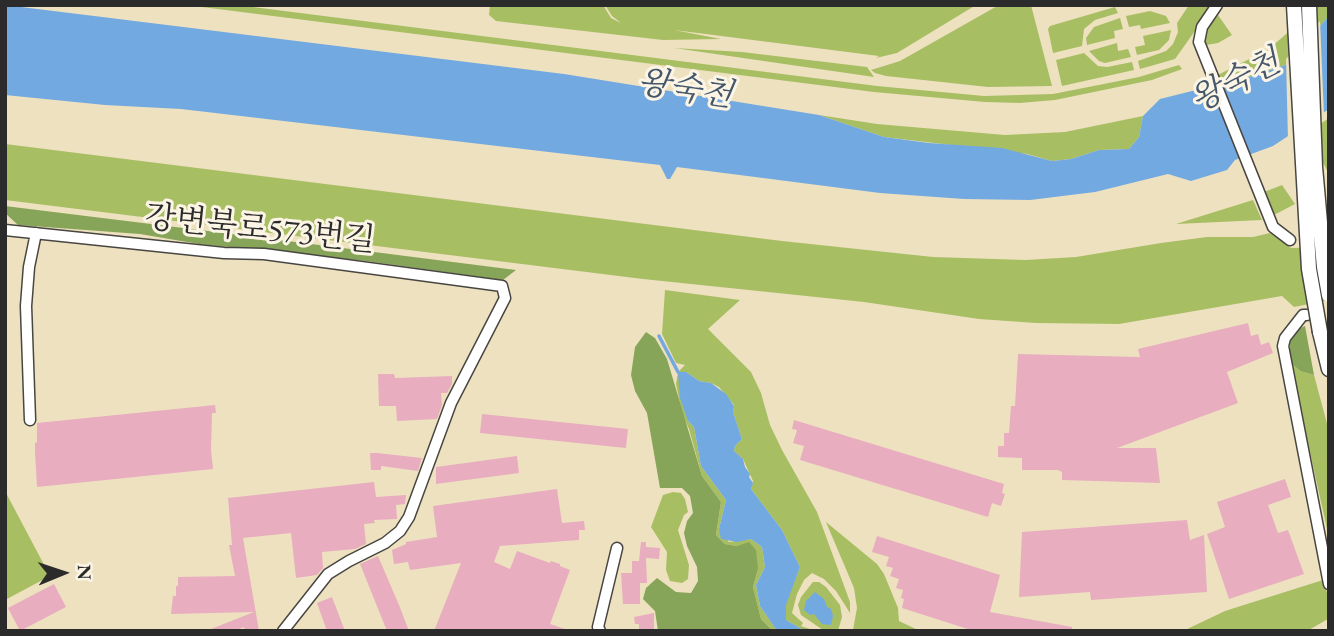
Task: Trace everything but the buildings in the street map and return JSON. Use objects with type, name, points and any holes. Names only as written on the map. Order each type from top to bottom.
[{"type":"street","points":[[1217,5],[1202,27],[1199,42],[1273,227],[1290,240]]},
{"type":"street","points":[[1294,5],[1309,270],[1329,369]]},
{"type":"street","points":[[1309,5],[1315,167],[1329,295]]},
{"type":"street","name":"강변북로573번길","points":[[5,230],[224,253],[264,254],[502,286],[505,298],[452,403],[409,517],[400,531],[385,543],[328,575],[283,631]]},
{"type":"street","points":[[30,420],[26,306],[29,267],[36,233]]},
{"type":"street","points":[[1307,315],[1303,315],[1285,338],[1284,359],[1329,584]]},
{"type":"street","points":[[600,631],[598,627],[617,548]]},
{"type":"green space","points":[[186,5],[237,5],[877,86],[984,96],[1053,94],[1139,77],[1179,65],[1182,69],[1152,80],[1055,100],[985,102],[874,92]]},
{"type":"green space","points":[[490,5],[603,5],[611,18],[621,23],[605,5],[976,5],[897,53],[876,58],[879,56],[674,30],[721,39],[663,40],[496,21],[489,15]]},
{"type":"green space","points":[[999,5],[1031,5],[1052,86],[988,87],[886,76],[871,70],[900,61]]},
{"type":"green space","points":[[1189,5],[1212,7],[1175,59],[1140,69],[1138,61],[1166,51],[1173,44],[1178,32],[1177,23]]},
{"type":"green space","points":[[1319,5],[1329,5],[1329,16],[1285,65],[1252,76],[1196,86],[1269,49]]},
{"type":"green space","points":[[1115,7],[1118,13],[1095,20],[1084,29],[1082,46],[1053,53],[1048,29],[1050,26]]},
{"type":"green space","points":[[1150,11],[1166,16],[1170,23],[1141,29],[1140,25],[1129,27],[1126,16]]},
{"type":"green space","points":[[1218,15],[1232,35],[1218,43],[1206,45],[1206,30]]},
{"type":"green space","points":[[1120,18],[1123,29],[1114,31],[1115,38],[1087,45],[1086,38],[1094,27]]},
{"type":"green space","points":[[1171,30],[1169,40],[1159,50],[1137,55],[1135,47],[1145,45],[1143,36]]},
{"type":"green space","points":[[1117,43],[1118,51],[1128,49],[1131,57],[1105,63],[1089,51]]},
{"type":"green space","points":[[674,48],[742,52],[867,67],[874,77]]},
{"type":"green space","points":[[1084,53],[1098,66],[1132,62],[1134,70],[1062,86],[1056,60]]},
{"type":"green space","points":[[819,115],[877,124],[1005,135],[1065,132],[1143,116],[1139,137],[1129,149],[1099,150],[1071,159],[1052,161],[1027,154],[884,137]]},
{"type":"green space","points":[[1329,118],[1329,174],[1307,133]]},
{"type":"green space","points":[[5,144],[782,241],[933,257],[1026,260],[1076,257],[1207,237],[1253,237],[1270,233],[1291,248],[1329,247],[1329,300],[1294,307],[1282,296],[1119,324],[979,319],[864,302],[643,279],[5,200]]},
{"type":"green space","points":[[1282,185],[1295,204],[1274,215],[1264,192]]},
{"type":"green space","points":[[1253,200],[1262,220],[1176,224]]},
{"type":"green space","points":[[5,206],[516,270],[503,280],[366,261],[199,244],[140,234],[18,225],[5,213]]},
{"type":"green space","points":[[665,290],[740,300],[708,329],[751,372],[761,393],[770,425],[817,512],[850,602],[850,613],[836,591],[824,579],[812,573],[804,580],[797,594],[792,613],[803,623],[801,626],[816,631],[805,631],[786,620],[785,605],[800,567],[782,530],[751,489],[753,481],[743,459],[734,451],[742,439],[733,412],[734,405],[719,387],[699,381],[686,372],[688,421],[694,427],[701,466],[726,500],[719,529],[729,542],[751,539],[762,547],[765,567],[756,585],[760,606],[777,631],[773,631],[761,619],[753,587],[758,569],[737,546],[725,544],[716,535],[721,502],[702,476],[682,413],[676,384],[678,372],[685,365],[676,363],[662,334]]},
{"type":"green space","points":[[1305,326],[1314,375],[1300,371],[1290,362],[1290,342],[1298,329]]},
{"type":"green space","points":[[646,332],[655,338],[667,359],[702,476],[721,502],[716,535],[725,544],[737,546],[749,542],[756,550],[758,569],[753,587],[761,619],[773,631],[658,631],[655,611],[643,599],[646,588],[657,578],[676,592],[691,593],[698,581],[697,567],[684,533],[687,521],[693,513],[690,496],[682,488],[660,488],[647,413],[635,391],[631,375],[635,347]]},
{"type":"green space","points":[[1290,362],[1300,371],[1314,375],[1329,431],[1329,538]]},
{"type":"green space","points":[[5,491],[50,576],[5,600]]},
{"type":"green space","points":[[681,493],[688,512],[678,530],[689,565],[688,579],[682,583],[670,581],[666,570],[667,552],[651,527],[663,495]]},
{"type":"green space","points":[[826,522],[877,564],[898,608],[899,621],[920,631],[853,630],[857,608],[854,588]]},
{"type":"green space","points":[[1323,580],[1329,599],[1328,619],[1307,631],[1183,631],[1225,611]]},
{"type":"green space","points":[[813,582],[819,582],[826,587],[840,605],[842,617],[838,631],[823,630],[801,615],[798,605]]},
{"type":"water","name":"왕숙천","points":[[5,5],[564,74],[819,115],[884,137],[1002,148],[1052,161],[1071,159],[1099,150],[1129,149],[1139,137],[1143,116],[1160,99],[1285,65],[1329,16],[1329,109],[1273,146],[1235,160],[1227,170],[1191,181],[1168,174],[1095,192],[1030,200],[880,193],[677,167],[670,179],[667,179],[660,165],[181,109],[5,95]]},
{"type":"water","points":[[678,372],[686,372],[699,381],[711,383],[726,394],[734,406],[733,412],[742,439],[734,451],[743,459],[750,474],[753,483],[751,489],[782,530],[800,567],[786,605],[786,620],[805,631],[777,631],[760,606],[756,585],[765,567],[762,547],[751,539],[737,542],[721,539],[719,529],[726,500],[701,466],[694,427],[688,421],[680,398]]},
{"type":"water","points":[[815,592],[831,609],[831,625],[822,624],[814,614],[810,615],[804,610],[806,601]]},
{"type":"pier","points":[[1320,21],[1324,116],[1288,140],[1286,59]]},
{"type":"waterway","points":[[659,336],[678,372]]}]
